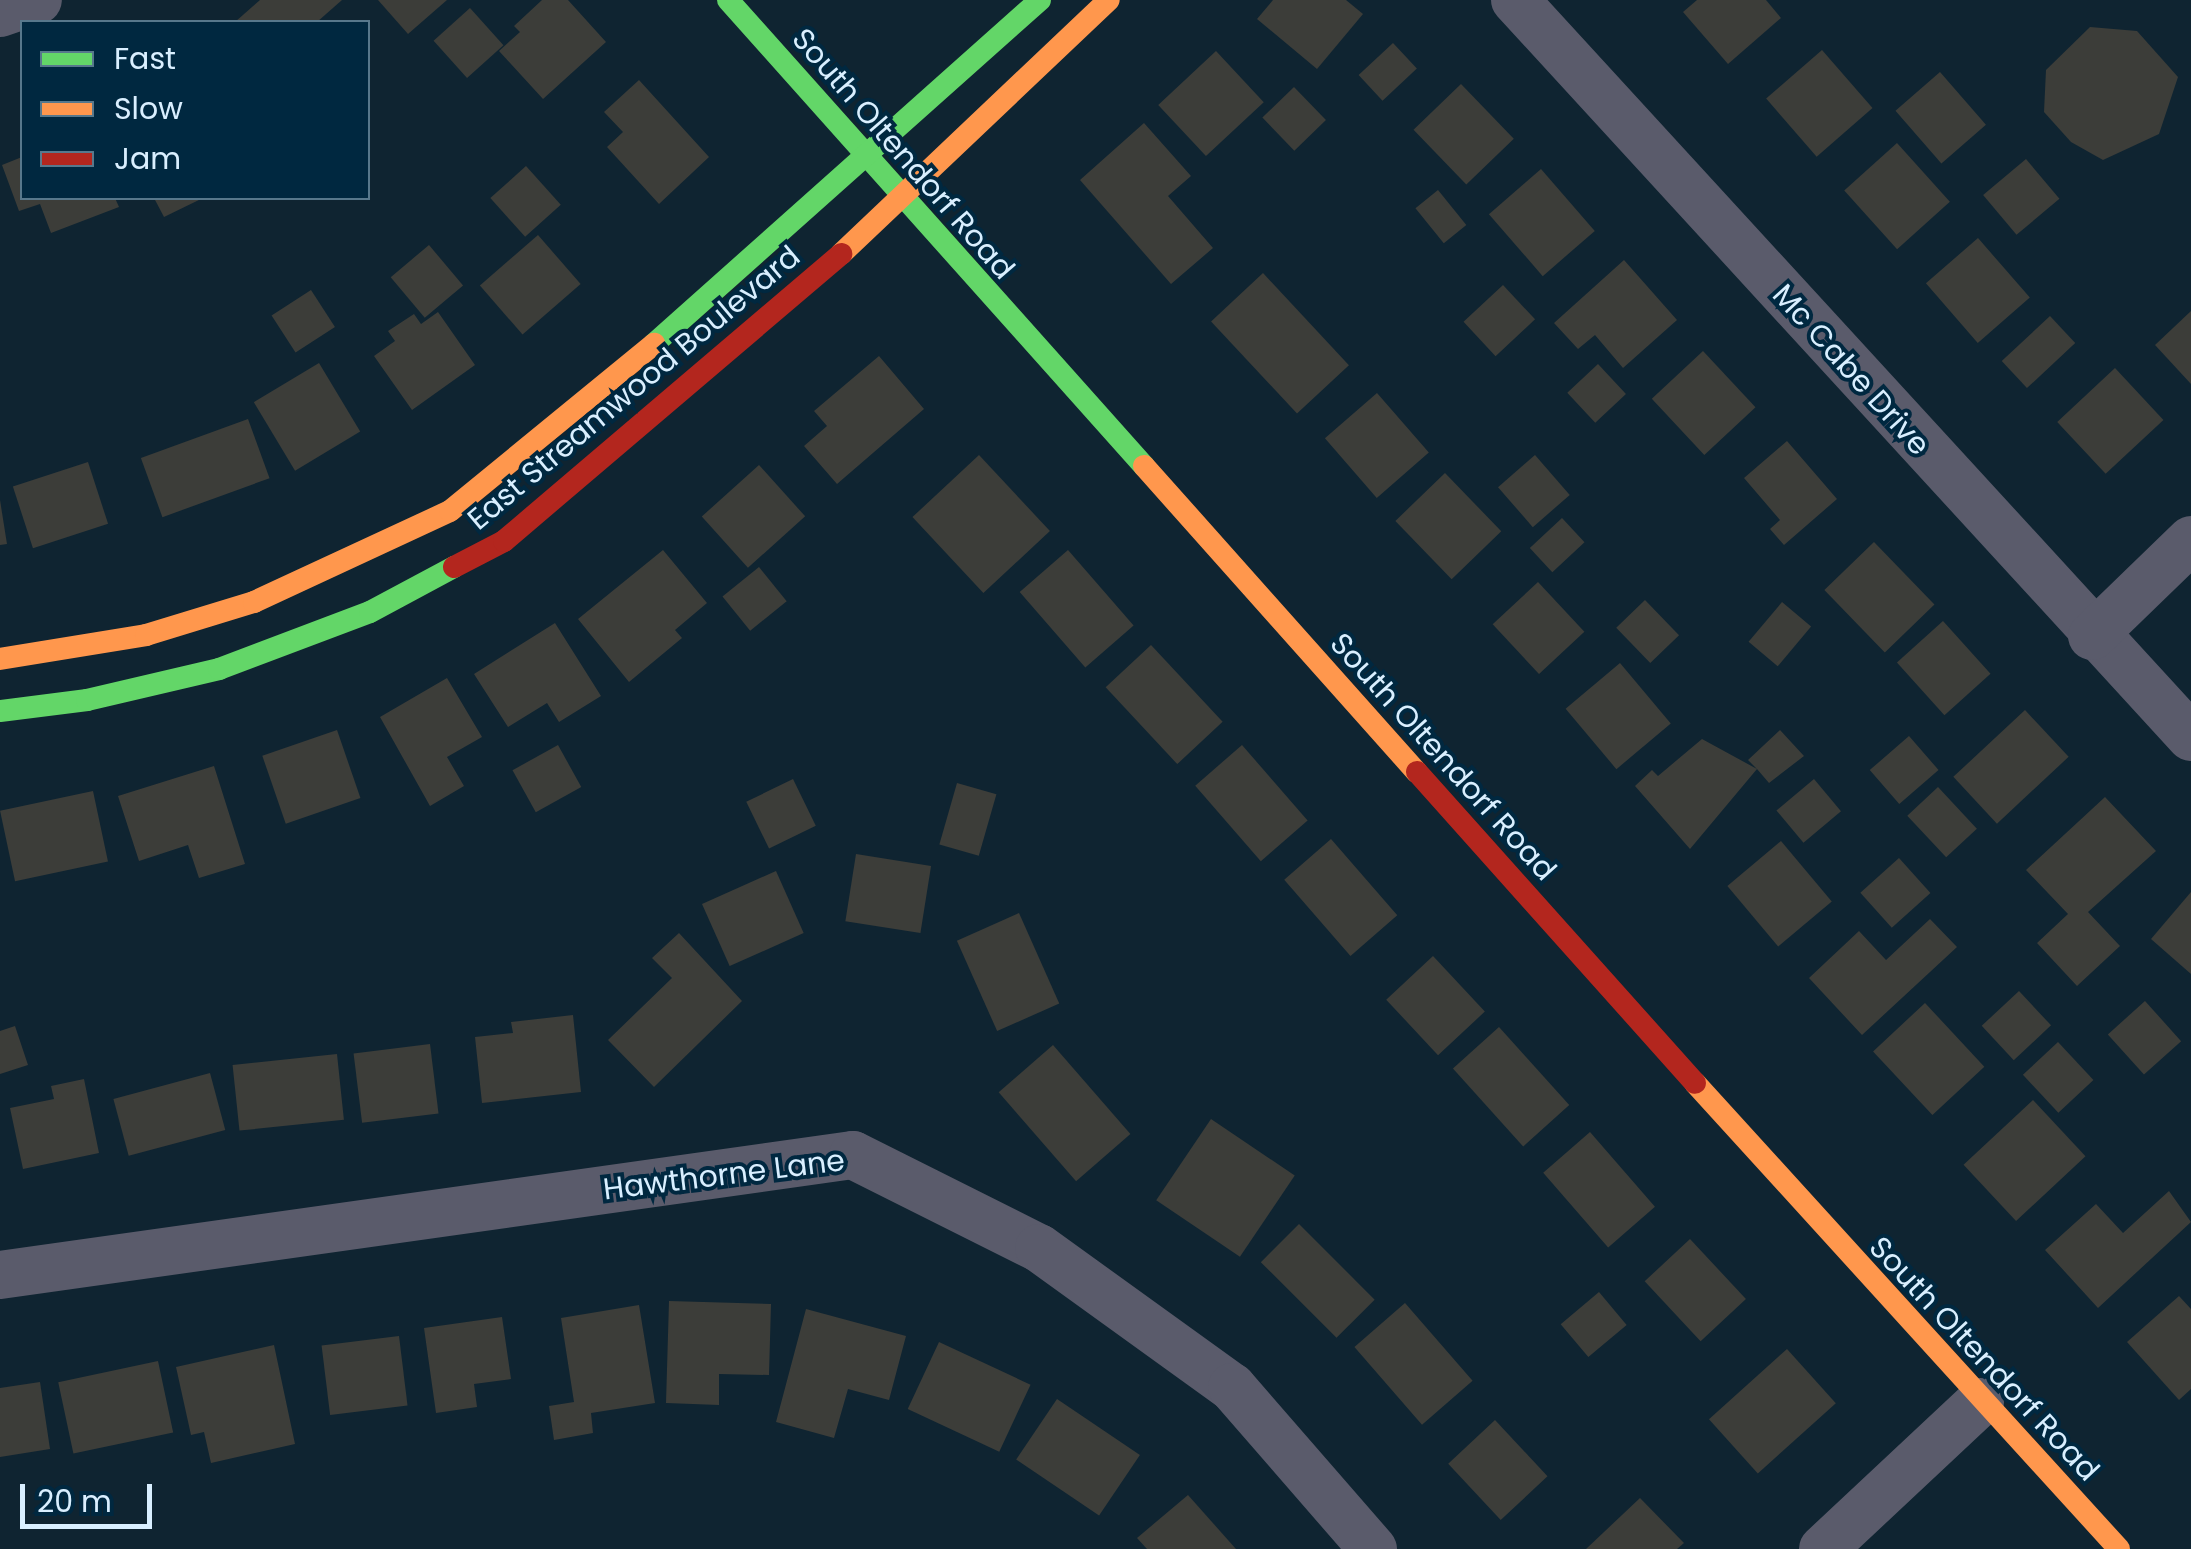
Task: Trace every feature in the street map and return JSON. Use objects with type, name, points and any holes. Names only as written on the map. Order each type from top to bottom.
[{"type":"street","points":[[0,13],[38,0]]},
{"type":"street","name":"South Oltendorf Road","points":[[728,0],[1980,1402],[2119,1549]]},
{"type":"street","name":"East Streamwood Boulevard","points":[[0,659],[146,635],[254,602],[450,511],[532,452],[868,159],[1040,0]]},
{"type":"street","name":"East Streamwood Boulevard","points":[[0,710],[87,700],[218,669],[323,633],[465,564],[582,478],[904,201],[1109,0]]},
{"type":"street","name":"Mc Cabe Drive","points":[[1515,0],[2092,636],[2191,737]]},
{"type":"street","points":[[2092,636],[2191,540]]},
{"type":"street","name":"Hawthorne Lane","points":[[0,1276],[853,1154],[1038,1248],[1232,1388],[1373,1549]]},
{"type":"street","points":[[1823,1549],[1980,1402]]},
{"type":"building","points":[[260,0],[342,0],[319,20],[237,20]]},
{"type":"building","points":[[378,0],[447,0],[408,34]]},
{"type":"building","points":[[542,0],[568,0],[606,42],[543,99],[499,51],[520,32],[514,26]]},
{"type":"building","points":[[1273,0],[1346,0],[1363,14],[1317,69],[1257,19]]},
{"type":"building","points":[[1697,0],[1766,0],[1781,18],[1728,64],[1683,12]]},
{"type":"building","points":[[470,8],[503,45],[467,78],[434,41]]},
{"type":"building","points":[[2090,27],[2137,31],[2178,77],[2159,134],[2103,160],[2071,142],[2044,112],[2046,70]]},
{"type":"building","points":[[1393,43],[1417,69],[1382,101],[1359,75]]},
{"type":"building","points":[[1822,50],[1873,108],[1817,157],[1766,99]]},
{"type":"building","points":[[1216,51],[1264,102],[1206,156],[1158,105]]},
{"type":"building","points":[[1940,72],[1986,125],[1941,164],[1895,111]]},
{"type":"building","points":[[639,80],[709,157],[659,204],[607,147],[623,132],[604,112]]},
{"type":"building","points":[[1461,84],[1514,139],[1466,185],[1414,130]]},
{"type":"building","points":[[1294,87],[1326,120],[1294,151],[1262,118]]},
{"type":"building","points":[[1144,123],[1191,176],[1168,196],[1213,248],[1171,284],[1080,180]]},
{"type":"building","points":[[1897,143],[1950,202],[1897,249],[1844,191]]},
{"type":"building","points":[[20,158],[20,200],[116,200],[119,207],[51,233],[40,204],[19,211],[2,165]]},
{"type":"building","points":[[2026,159],[2059,199],[2017,235],[1983,195]]},
{"type":"building","points":[[526,166],[561,205],[525,237],[490,198]]},
{"type":"building","points":[[1541,169],[1595,231],[1543,276],[1489,214]]},
{"type":"building","points":[[1438,190],[1466,225],[1444,243],[1415,208]]},
{"type":"building","points":[[155,200],[199,200],[164,217]]},
{"type":"building","points":[[538,235],[581,284],[523,335],[480,286]]},
{"type":"building","points":[[1978,238],[2030,298],[1978,343],[1926,283]]},
{"type":"building","points":[[429,245],[463,286],[425,318],[391,277]]},
{"type":"building","points":[[1624,260],[1677,320],[1623,368],[1595,335],[1578,349],[1554,323]]},
{"type":"building","points":[[1263,273],[1349,365],[1297,414],[1211,321]]},
{"type":"building","points":[[1503,285],[1535,319],[1496,356],[1464,322]]},
{"type":"building","points":[[311,290],[335,327],[296,352],[272,316]]},
{"type":"building","points":[[2191,311],[2191,384],[2155,345]]},
{"type":"building","points":[[438,312],[475,365],[412,410],[374,356],[395,341],[388,331],[414,314],[421,324]]},
{"type":"building","points":[[2050,316],[2075,343],[2027,388],[2002,361]]},
{"type":"building","points":[[1703,351],[1756,407],[1704,455],[1652,399]]},
{"type":"building","points":[[879,356],[924,409],[837,484],[804,446],[827,426],[814,411]]},
{"type":"building","points":[[319,363],[360,432],[295,471],[254,402]]},
{"type":"building","points":[[1598,364],[1626,394],[1595,423],[1567,393]]},
{"type":"building","points":[[2115,368],[2163,420],[2106,474],[2057,422]]},
{"type":"building","points":[[1377,393],[1429,453],[1377,498],[1325,438]]},
{"type":"building","points":[[248,419],[270,478],[162,517],[141,458]]},
{"type":"building","points":[[1787,441],[1837,499],[1784,545],[1770,529],[1780,520],[1744,478]]},
{"type":"building","points":[[979,455],[1050,531],[983,593],[912,517]]},
{"type":"building","points":[[1535,455],[1570,495],[1533,527],[1498,487]]},
{"type":"building","points":[[88,462],[108,524],[33,548],[13,486]]},
{"type":"building","points":[[759,465],[805,516],[748,568],[702,517]]},
{"type":"building","points":[[1445,473],[1501,531],[1452,579],[1395,521]]},
{"type":"building","points":[[0,500],[7,544],[0,545]]},
{"type":"building","points":[[1562,518],[1585,542],[1552,572],[1530,548]]},
{"type":"building","points":[[1874,542],[1934,605],[1885,653],[1824,590]]},
{"type":"building","points":[[663,550],[707,603],[675,630],[682,638],[629,682],[578,619]]},
{"type":"building","points":[[1068,550],[1134,625],[1085,667],[1020,592]]},
{"type":"building","points":[[759,567],[787,601],[750,631],[722,597]]},
{"type":"building","points":[[1538,582],[1584,632],[1539,674],[1493,624]]},
{"type":"building","points":[[1645,600],[1679,635],[1650,663],[1616,628]]},
{"type":"building","points":[[1782,602],[1811,626],[1778,666],[1749,642]]},
{"type":"building","points":[[1943,621],[1991,674],[1944,715],[1897,662]]},
{"type":"building","points":[[555,623],[601,696],[559,722],[547,703],[508,727],[474,674]]},
{"type":"building","points":[[1151,645],[1223,722],[1177,764],[1106,687]]},
{"type":"building","points":[[1620,663],[1671,724],[1616,769],[1566,709]]},
{"type":"building","points":[[447,678],[482,737],[447,757],[464,786],[430,806],[380,717]]},
{"type":"building","points":[[2025,710],[2069,757],[1997,824],[1953,777]]},
{"type":"building","points":[[337,730],[360,798],[286,824],[262,756]]},
{"type":"building","points":[[1780,730],[1804,756],[1769,783],[1748,760]]},
{"type":"building","points":[[1909,736],[1939,770],[1899,804],[1870,770]]},
{"type":"building","points":[[1702,739],[1757,769],[1690,849],[1635,786],[1652,770],[1658,776]]},
{"type":"building","points":[[558,745],[581,787],[536,812],[513,770]]},
{"type":"building","points":[[1242,745],[1308,820],[1261,861],[1195,786]]},
{"type":"building","points":[[214,766],[245,864],[199,878],[188,845],[139,861],[118,796]]},
{"type":"building","points":[[793,779],[816,826],[769,849],[746,802]]},
{"type":"building","points":[[1814,779],[1841,811],[1803,843],[1776,810]]},
{"type":"building","points":[[957,783],[996,794],[979,856],[939,845]]},
{"type":"building","points":[[1938,787],[1977,829],[1946,857],[1907,816]]},
{"type":"building","points":[[93,791],[108,861],[15,881],[0,811]]},
{"type":"building","points":[[2105,797],[2156,851],[2088,912],[2120,946],[2077,986],[2037,943],[2068,914],[2026,870]]},
{"type":"building","points":[[1331,839],[1397,915],[1350,956],[1284,880]]},
{"type":"building","points":[[1781,841],[1832,902],[1778,947],[1727,886]]},
{"type":"building","points":[[856,854],[931,866],[920,933],[845,921]]},
{"type":"building","points":[[1899,858],[1930,893],[1892,928],[1860,893]]},
{"type":"building","points":[[776,871],[804,933],[730,966],[702,904]]},
{"type":"building","points":[[2191,892],[2191,974],[2151,939]]},
{"type":"building","points":[[1019,913],[1059,1003],[997,1031],[957,941]]},
{"type":"building","points":[[1930,919],[1957,947],[1862,1035],[1809,978],[1859,931],[1886,960]]},
{"type":"building","points":[[679,933],[742,1001],[654,1087],[608,1040],[672,978],[652,958]]},
{"type":"building","points":[[1433,956],[1485,1012],[1438,1055],[1386,1000]]},
{"type":"building","points":[[2019,991],[2051,1025],[2014,1060],[1982,1026]]},
{"type":"building","points":[[2145,1001],[2181,1041],[2144,1075],[2108,1034]]},
{"type":"building","points":[[1925,1003],[1984,1067],[1932,1115],[1873,1051]]},
{"type":"building","points":[[573,1015],[581,1092],[482,1103],[475,1037],[513,1033],[511,1022]]},
{"type":"building","points":[[15,1026],[28,1065],[0,1074],[0,1031]]},
{"type":"building","points":[[1499,1027],[1569,1105],[1523,1147],[1453,1068]]},
{"type":"building","points":[[2058,1042],[2093,1080],[2058,1113],[2023,1075]]},
{"type":"building","points":[[430,1044],[439,1113],[362,1123],[354,1053]]},
{"type":"building","points":[[1053,1045],[1130,1134],[1076,1181],[999,1092]]},
{"type":"building","points":[[337,1054],[344,1120],[239,1131],[233,1065]]},
{"type":"building","points":[[210,1073],[225,1130],[129,1156],[113,1099]]},
{"type":"building","points":[[84,1079],[99,1153],[23,1169],[10,1108],[54,1099],[51,1086]]},
{"type":"building","points":[[2033,1100],[2086,1156],[2016,1221],[1964,1165]]},
{"type":"building","points":[[1211,1119],[1295,1175],[1240,1257],[1156,1200]]},
{"type":"building","points":[[1590,1132],[1655,1207],[1608,1247],[1543,1173]]},
{"type":"building","points":[[2169,1191],[2191,1222],[2098,1308],[2045,1250],[2096,1204],[2123,1233]]},
{"type":"building","points":[[1299,1224],[1375,1300],[1336,1338],[1261,1262]]},
{"type":"building","points":[[1690,1239],[1746,1299],[1701,1341],[1645,1281]]},
{"type":"building","points":[[1599,1292],[1627,1325],[1588,1357],[1561,1324]]},
{"type":"building","points":[[2179,1296],[2191,1309],[2191,1389],[2179,1400],[2127,1342]]},
{"type":"building","points":[[669,1301],[771,1304],[769,1375],[719,1374],[719,1405],[666,1403]]},
{"type":"building","points":[[1405,1303],[1473,1381],[1422,1425],[1354,1347]]},
{"type":"building","points":[[639,1305],[655,1403],[591,1413],[593,1433],[554,1440],[549,1406],[574,1402],[561,1318]]},
{"type":"building","points":[[806,1309],[906,1336],[889,1400],[848,1389],[834,1438],[776,1422]]},
{"type":"building","points":[[502,1317],[511,1379],[474,1384],[477,1407],[436,1413],[424,1328]]},
{"type":"building","points":[[399,1336],[408,1405],[330,1415],[322,1346]]},
{"type":"building","points":[[939,1342],[1031,1385],[999,1452],[908,1409]]},
{"type":"building","points":[[274,1345],[295,1444],[211,1463],[204,1432],[191,1435],[176,1367]]},
{"type":"building","points":[[1787,1349],[1836,1403],[1758,1474],[1709,1419]]},
{"type":"building","points":[[158,1361],[173,1432],[73,1454],[58,1382]]},
{"type":"building","points":[[40,1382],[50,1449],[0,1457],[0,1388]]},
{"type":"building","points":[[1057,1399],[1140,1455],[1099,1515],[1016,1460]]},
{"type":"building","points":[[1495,1420],[1548,1476],[1501,1520],[1448,1464]]},
{"type":"building","points":[[1188,1495],[1236,1549],[1147,1549],[1137,1538]]},
{"type":"building","points":[[1640,1498],[1684,1543],[1677,1549],[1586,1549]]},
{"type":"traffic: fast","points":[[728,0],[1144,466]]},
{"type":"traffic: fast","points":[[654,344],[1040,0]]},
{"type":"traffic: fast","points":[[0,711],[87,700],[219,669],[370,612],[454,567]]},
{"type":"traffic: slow","points":[[841,254],[1109,0]]},
{"type":"traffic: slow","points":[[0,659],[146,635],[254,602],[450,511],[654,344]]},
{"type":"traffic: slow","points":[[1144,466],[1417,772]]},
{"type":"traffic: slow","points":[[1695,1083],[2119,1549]]},
{"type":"traffic: jam","points":[[454,567],[504,541],[841,254]]},
{"type":"traffic: jam","points":[[1417,772],[1695,1083]]}]
